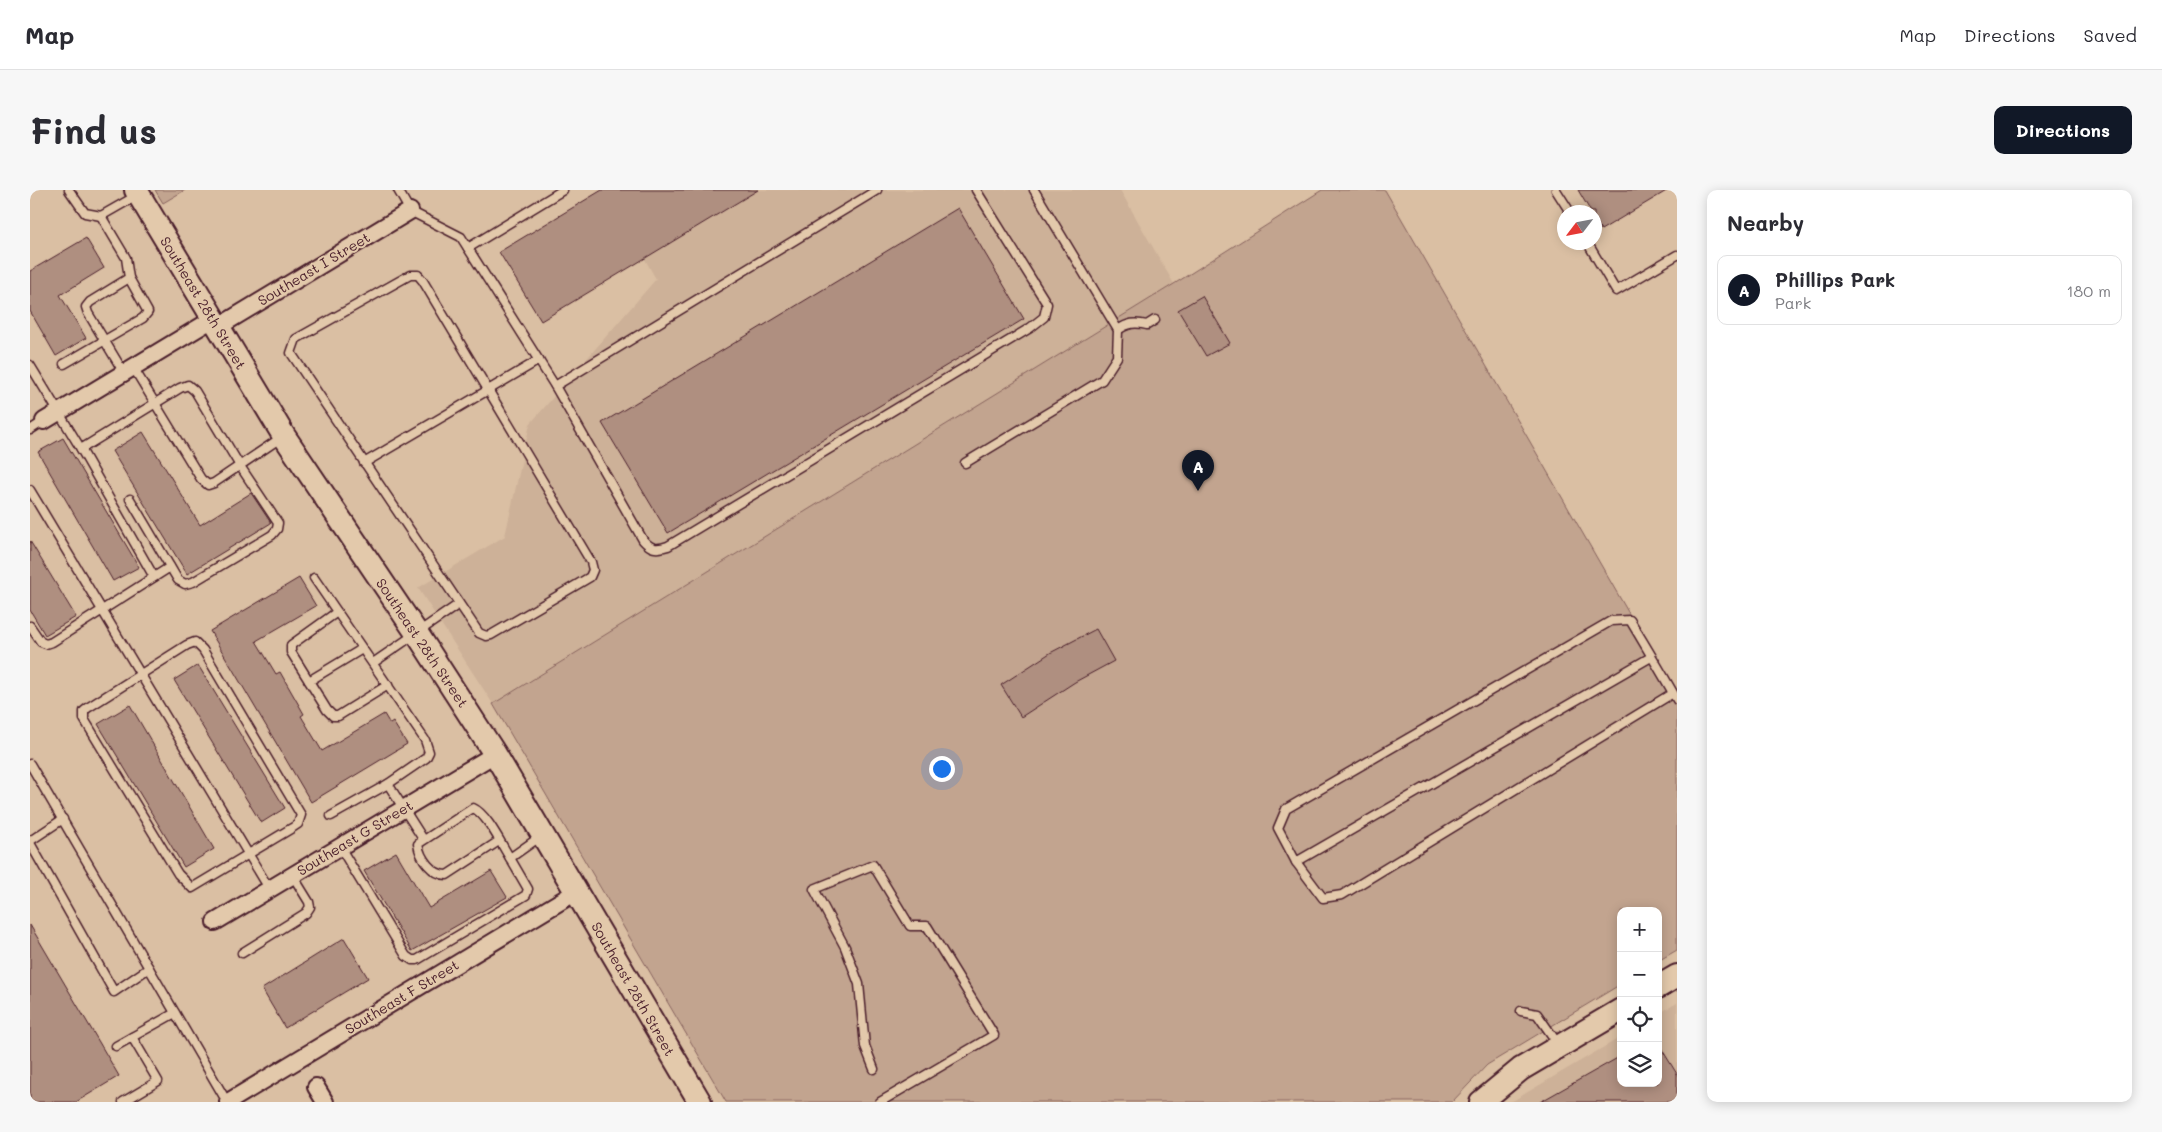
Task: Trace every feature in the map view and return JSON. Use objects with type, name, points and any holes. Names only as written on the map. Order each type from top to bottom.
[{"type":"main road","name":"Southeast 28th Street","points":[[138,192],[284,436],[416,632],[495,754],[700,1102]]},
{"type":"main road","points":[[1662,985],[1677,976]]},
{"type":"main road","points":[[1481,1102],[1521,1069],[1617,1012]]},
{"type":"street","name":"Southeast I Street","points":[[37,426],[128,370],[215,323],[410,211]]},
{"type":"street","name":"Southeast G Street","points":[[215,922],[495,754]]},
{"type":"street","name":"Southeast F Street","points":[[228,1102],[576,892]]},
{"type":"street","points":[[316,1087],[325,1102]]},
{"type":"lane","points":[[69,190],[85,213],[101,216],[138,192]]},
{"type":"lane","points":[[398,190],[410,211],[461,237],[555,386],[643,540],[650,547],[658,550],[668,546],[1030,328],[1044,317],[1047,304],[976,190]]},
{"type":"lane","points":[[468,248],[563,190]]},
{"type":"lane","points":[[555,386],[877,190]]},
{"type":"lane","points":[[965,463],[1102,380],[1117,357],[1118,330],[1034,190]]},
{"type":"lane","points":[[1556,190],[1566,205]]},
{"type":"lane","points":[[64,364],[143,318],[148,312],[129,278],[126,258],[101,216]]},
{"type":"lane","points":[[1592,250],[1616,291],[1677,255]]},
{"type":"lane","points":[[410,275],[418,276],[423,281],[591,562],[592,570],[590,577],[491,635],[486,636],[479,633],[364,463],[291,353],[296,339],[400,279],[410,275]]},
{"type":"lane","points":[[129,278],[90,302],[86,307],[88,313],[104,340],[155,403],[201,479],[208,485],[214,483],[284,436]]},
{"type":"lane","points":[[1118,330],[1126,324],[1137,323],[1147,325],[1155,320]]},
{"type":"lane","points":[[364,463],[539,360]]},
{"type":"lane","points":[[30,365],[81,449],[154,577]]},
{"type":"lane","points":[[81,449],[180,388],[188,385],[195,392],[240,466],[278,523],[277,529],[272,535],[193,582],[186,584],[178,580],[130,499]]},
{"type":"lane","points":[[30,490],[270,890]]},
{"type":"lane","points":[[30,626],[41,642],[46,644],[170,567]]},
{"type":"lane","points":[[314,578],[426,740],[429,752],[426,758],[388,784],[331,816]]},
{"type":"lane","points":[[373,663],[459,604]]},
{"type":"lane","points":[[337,612],[291,645],[291,652],[327,710],[333,716],[338,716],[388,685]]},
{"type":"lane","points":[[1612,620],[1630,620],[1675,697],[1342,895],[1323,898],[1296,862],[1278,828],[1286,809],[1612,620]]},
{"type":"lane","points":[[195,642],[203,650],[301,815],[298,824],[248,854],[192,888],[178,874],[84,719],[84,711],[89,707],[187,645],[195,642]]},
{"type":"lane","points":[[309,681],[362,649]]},
{"type":"lane","points":[[1296,862],[1651,657]]},
{"type":"lane","points":[[30,764],[32,773],[63,819],[228,1102]]},
{"type":"lane","points":[[388,784],[423,839]]},
{"type":"lane","points":[[340,847],[406,956],[412,960],[417,960],[526,896],[528,889],[510,858],[480,811],[473,808],[418,844],[419,850],[433,871],[440,875],[447,875],[499,841]]},
{"type":"lane","points":[[63,819],[30,842],[114,992],[150,968]]},
{"type":"lane","points":[[510,858],[543,835]]},
{"type":"lane","points":[[874,1069],[865,1046],[859,984],[845,947],[814,889],[873,864],[910,926],[927,926],[994,1035],[880,1102]]},
{"type":"lane","points":[[242,953],[306,914],[310,908],[309,902],[293,876]]},
{"type":"lane","points":[[1520,1011],[1537,1014],[1560,1046]]},
{"type":"lane","points":[[116,1046],[176,1013]]},
{"type":"lane","points":[[122,1102],[158,1081],[132,1037]]},
{"type":"shaded area","points":[[155,190],[185,190],[163,203]]},
{"type":"shaded area","points":[[606,190],[1120,190],[1174,284],[493,704],[418,588],[505,536],[530,424],[656,279]]},
{"type":"shaded area","points":[[1322,190],[1385,190],[1677,697],[1677,950],[1662,959],[1662,907],[1617,907],[1617,986],[1487,1065],[1452,1102],[726,1102],[493,704],[1174,284]]},
{"type":"shaded area","points":[[1677,1003],[1677,1102],[1511,1102],[1617,1039],[1617,1087],[1662,1087],[1662,1012]]},
{"type":"building","points":[[602,190],[758,190],[541,321],[499,252]]},
{"type":"building","points":[[1578,190],[1668,190],[1602,229],[1602,205],[1587,205]]},
{"type":"building","points":[[958,208],[1024,319],[668,533],[602,423]]},
{"type":"building","points":[[86,238],[104,268],[60,295],[86,338],[56,356],[30,311],[30,271]]},
{"type":"building","points":[[1202,296],[1230,343],[1206,356],[1178,310]]},
{"type":"building","points":[[143,432],[200,525],[251,493],[271,523],[187,574],[112,451]]},
{"type":"building","points":[[63,438],[139,567],[113,581],[38,452]]},
{"type":"building","points":[[30,541],[76,617],[45,635],[30,610]]},
{"type":"building","points":[[299,578],[316,606],[256,641],[276,674],[280,672],[304,714],[301,716],[322,751],[384,714],[390,724],[393,722],[407,744],[311,802],[210,631]]},
{"type":"building","points":[[1096,629],[1114,661],[1075,682],[1021,717],[1001,685],[1050,653]]},
{"type":"building","points":[[198,665],[285,808],[261,823],[174,680]]},
{"type":"building","points":[[130,705],[214,849],[184,867],[98,724]]},
{"type":"building","points":[[396,852],[429,908],[491,871],[507,897],[412,951],[364,871]]},
{"type":"building","points":[[30,925],[119,1076],[76,1102],[30,1102]]},
{"type":"building","points":[[344,938],[368,978],[285,1028],[262,989]]},
{"type":"building","points":[[1662,1050],[1677,1074],[1677,1102],[1540,1102],[1617,1058],[1617,1087],[1662,1087]]},
{"type":"place","name":"Phillips Park","points":[[1198,491]]}]
